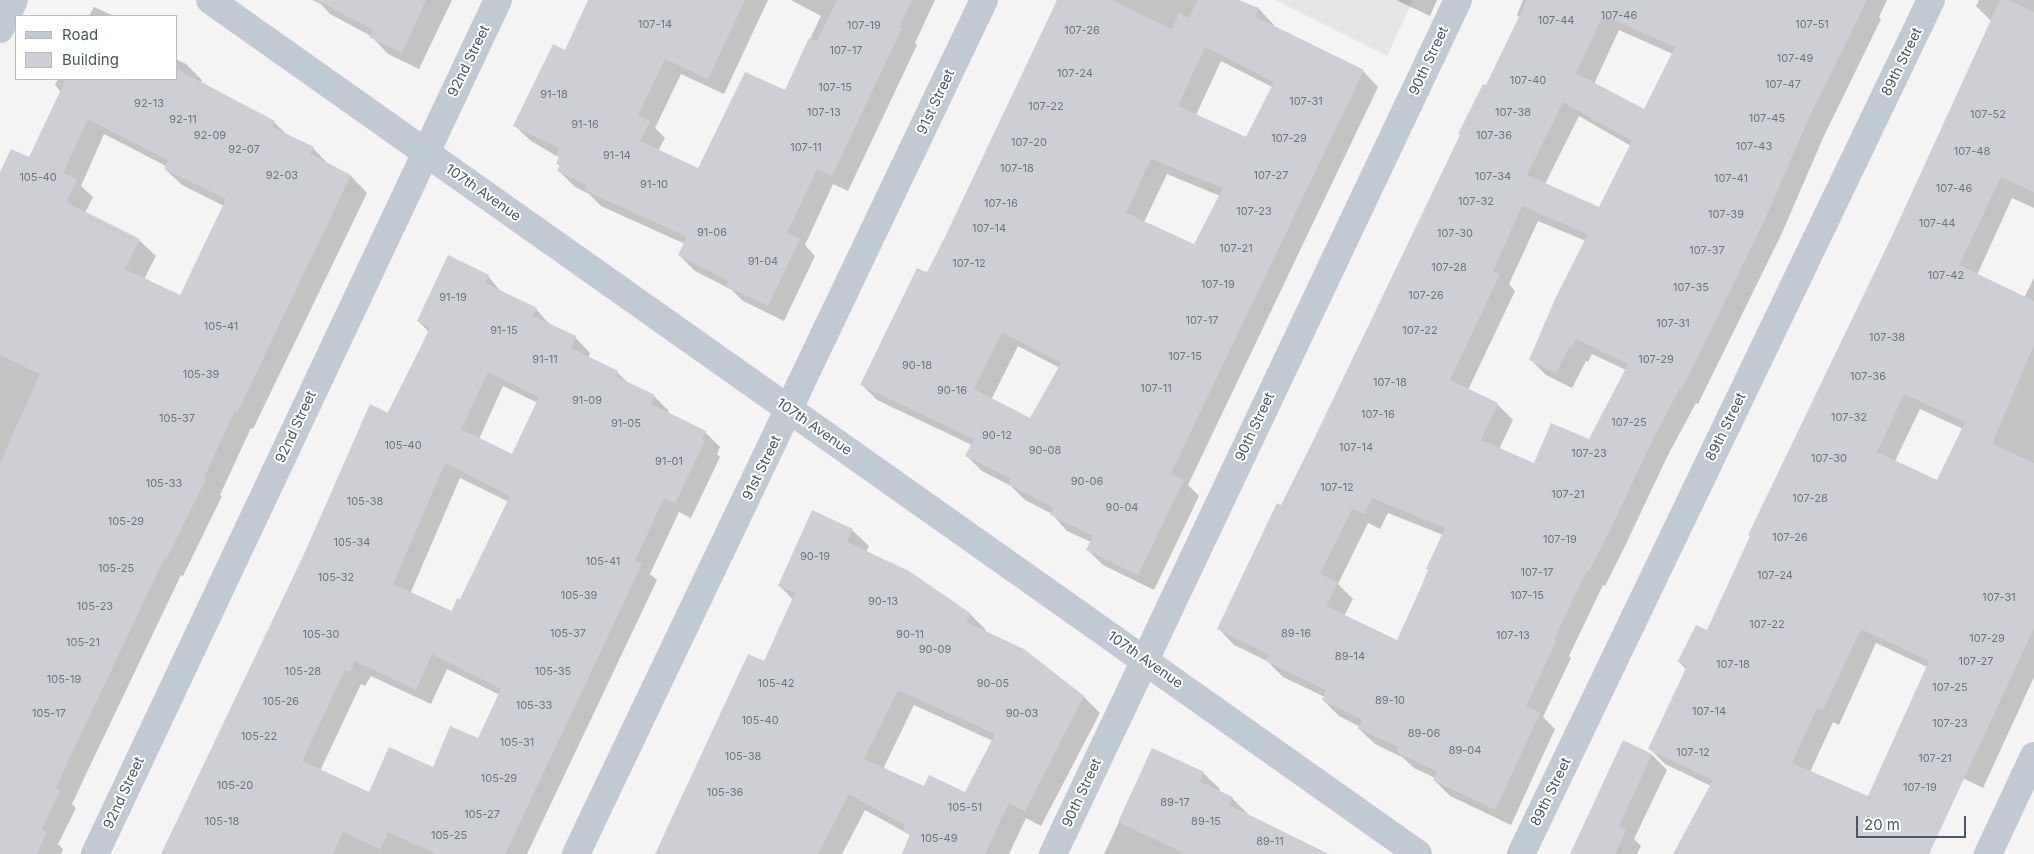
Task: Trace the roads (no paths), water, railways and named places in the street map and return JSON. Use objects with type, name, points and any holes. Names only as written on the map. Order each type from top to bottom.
[{"type":"street","points":[[0,30],[14,0]]},
{"type":"street","name":"107th Avenue","points":[[210,0],[1418,854]]},
{"type":"street","name":"92nd Street","points":[[95,854],[498,0]]},
{"type":"street","name":"91st Street","points":[[576,854],[790,410],[984,0]]},
{"type":"street","name":"90th Street","points":[[1053,854],[1458,0]]},
{"type":"street","name":"89th Street","points":[[1522,854],[1931,0]]},
{"type":"street","points":[[1988,854],[2034,756]]}]
